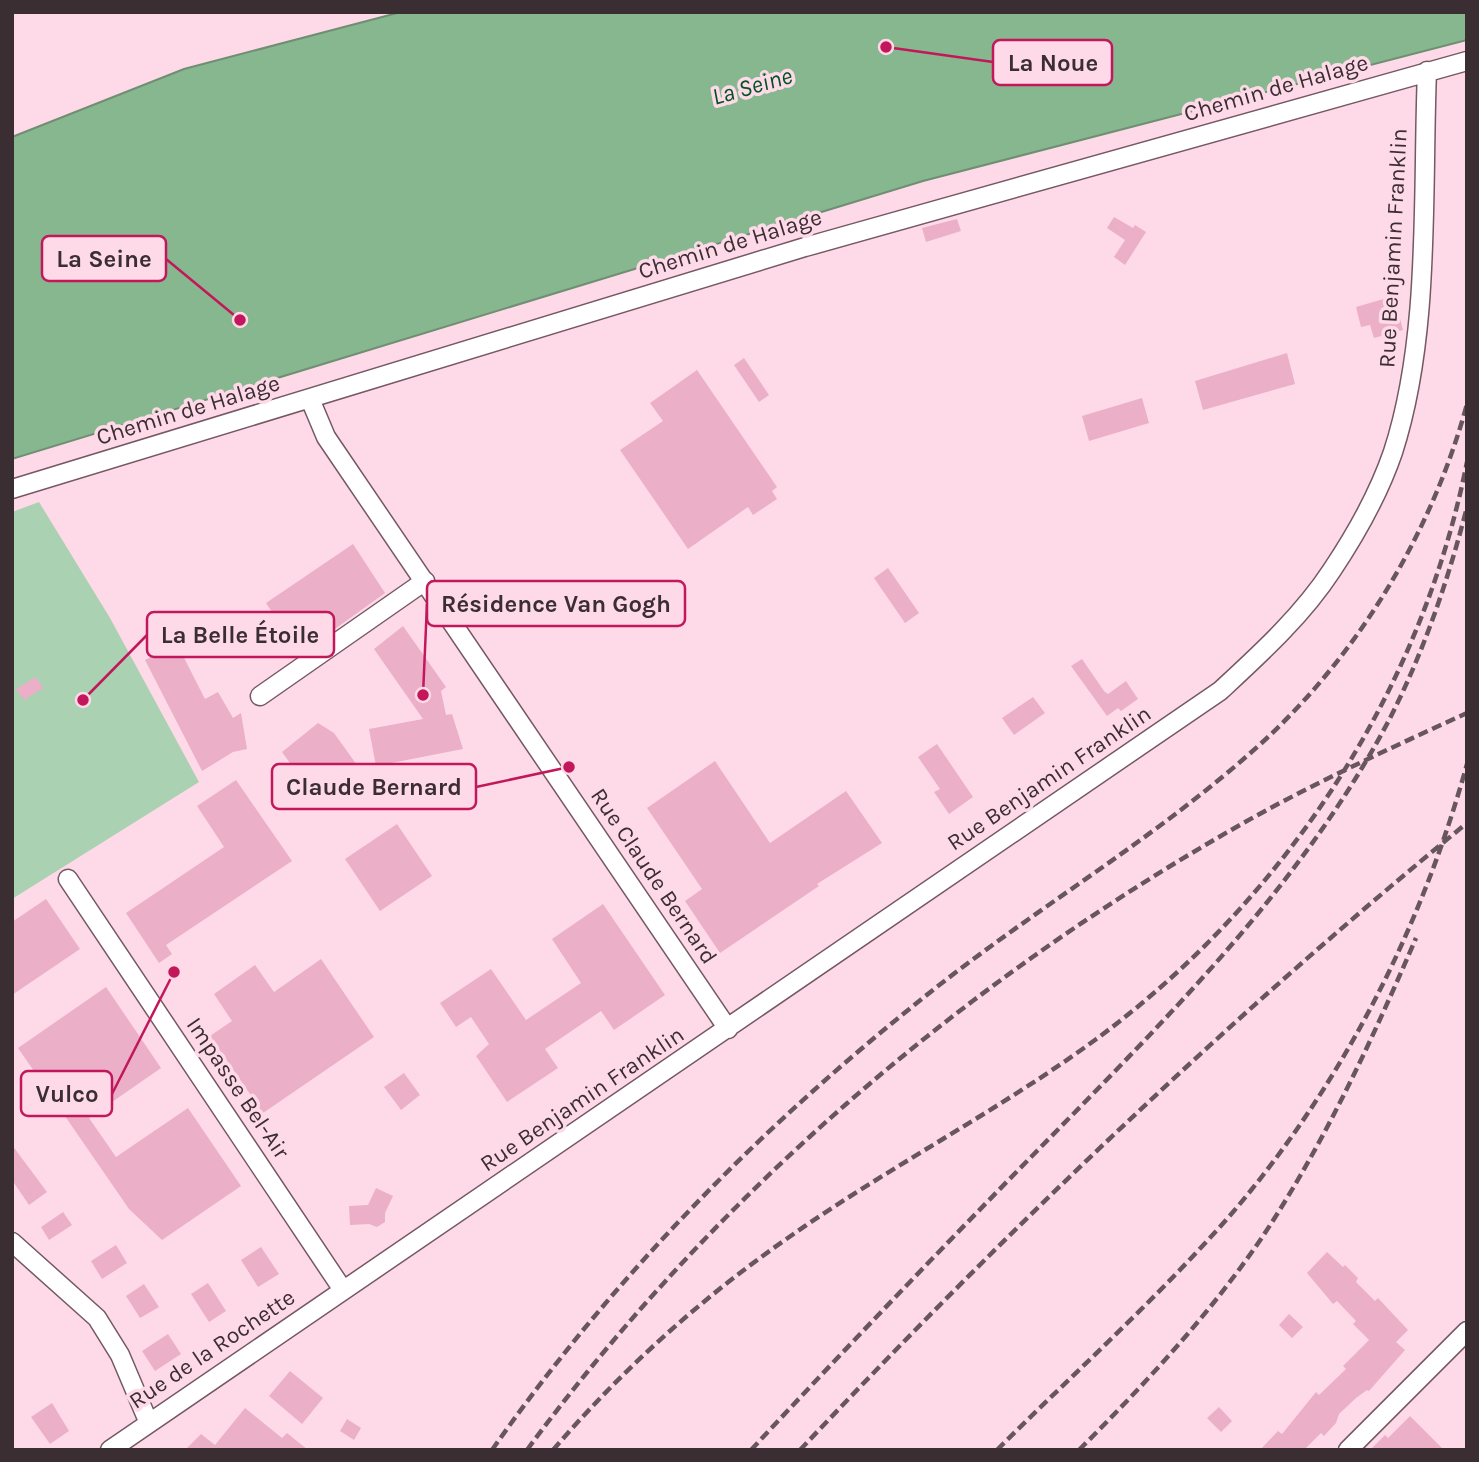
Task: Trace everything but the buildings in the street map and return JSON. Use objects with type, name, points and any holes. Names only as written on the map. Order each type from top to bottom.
[{"type":"street","name":"Chemin de Halage","points":[[12,489],[794,250],[1467,61]]},
{"type":"street","name":"Rue Benjamin Franklin","points":[[343,1290],[728,1030],[1220,691],[1269,645],[1331,572],[1377,491],[1393,452],[1410,384],[1419,313],[1426,71]]},
{"type":"street","name":"Rue Claude Bernard","points":[[310,399],[326,437],[728,1030]]},
{"type":"street","points":[[260,696],[425,581]]},
{"type":"street","name":"Impasse Bel-Air","points":[[68,879],[343,1290]]},
{"type":"street","points":[[12,1242],[97,1318],[120,1355],[148,1421]]},
{"type":"street","name":"Rue de la Rochette","points":[[110,1450],[148,1421],[343,1290]]},
{"type":"street","points":[[1348,1450],[1467,1331]]},
{"type":"shaded area","points":[[39,502],[110,618],[199,782],[12,899],[12,512]]},
{"type":"water","name":"La Seine","points":[[401,12],[1467,12],[1467,40],[923,181],[12,459],[12,137],[184,69]]},
{"type":"railway","points":[[492,1450],[538,1387],[636,1268],[743,1156],[800,1103],[961,968],[1139,841],[1226,774],[1301,703],[1334,666],[1363,626],[1414,541],[1453,451],[1467,404]]},
{"type":"railway","points":[[553,1450],[606,1392],[662,1338],[722,1287],[823,1214],[1018,1092],[1095,1040],[1163,985],[1226,924],[1284,857],[1335,786],[1379,710],[1416,630],[1446,547],[1467,462]]},
{"type":"railway","points":[[751,1450],[1132,1054],[1272,897],[1353,783],[1388,722],[1434,617],[1467,507]]},
{"type":"railway","points":[[527,1450],[602,1354],[682,1263],[767,1177],[857,1095],[951,1018],[1048,946],[1150,879],[1254,817],[1386,750],[1467,713]]},
{"type":"railway","points":[[997,1450],[1205,1243],[1273,1162],[1310,1111],[1344,1057],[1402,943],[1449,825],[1467,764]]},
{"type":"railway","points":[[800,1450],[959,1286],[1123,1126],[1293,971],[1467,823]]},
{"type":"railway","points":[[1079,1450],[1176,1347],[1243,1265],[1263,1236],[1307,1164],[1346,1090],[1416,938]]},
{"type":"place","name":"La Noue","points":[[886,47]]},
{"type":"place","name":"La Seine","points":[[240,320]]},
{"type":"place","name":"Résidence Van Gogh","points":[[423,695]]},
{"type":"place","name":"La Belle Étoile","points":[[83,700]]},
{"type":"place","name":"Claude Bernard","points":[[569,767]]},
{"type":"place","name":"Vulco","points":[[174,972]]}]
